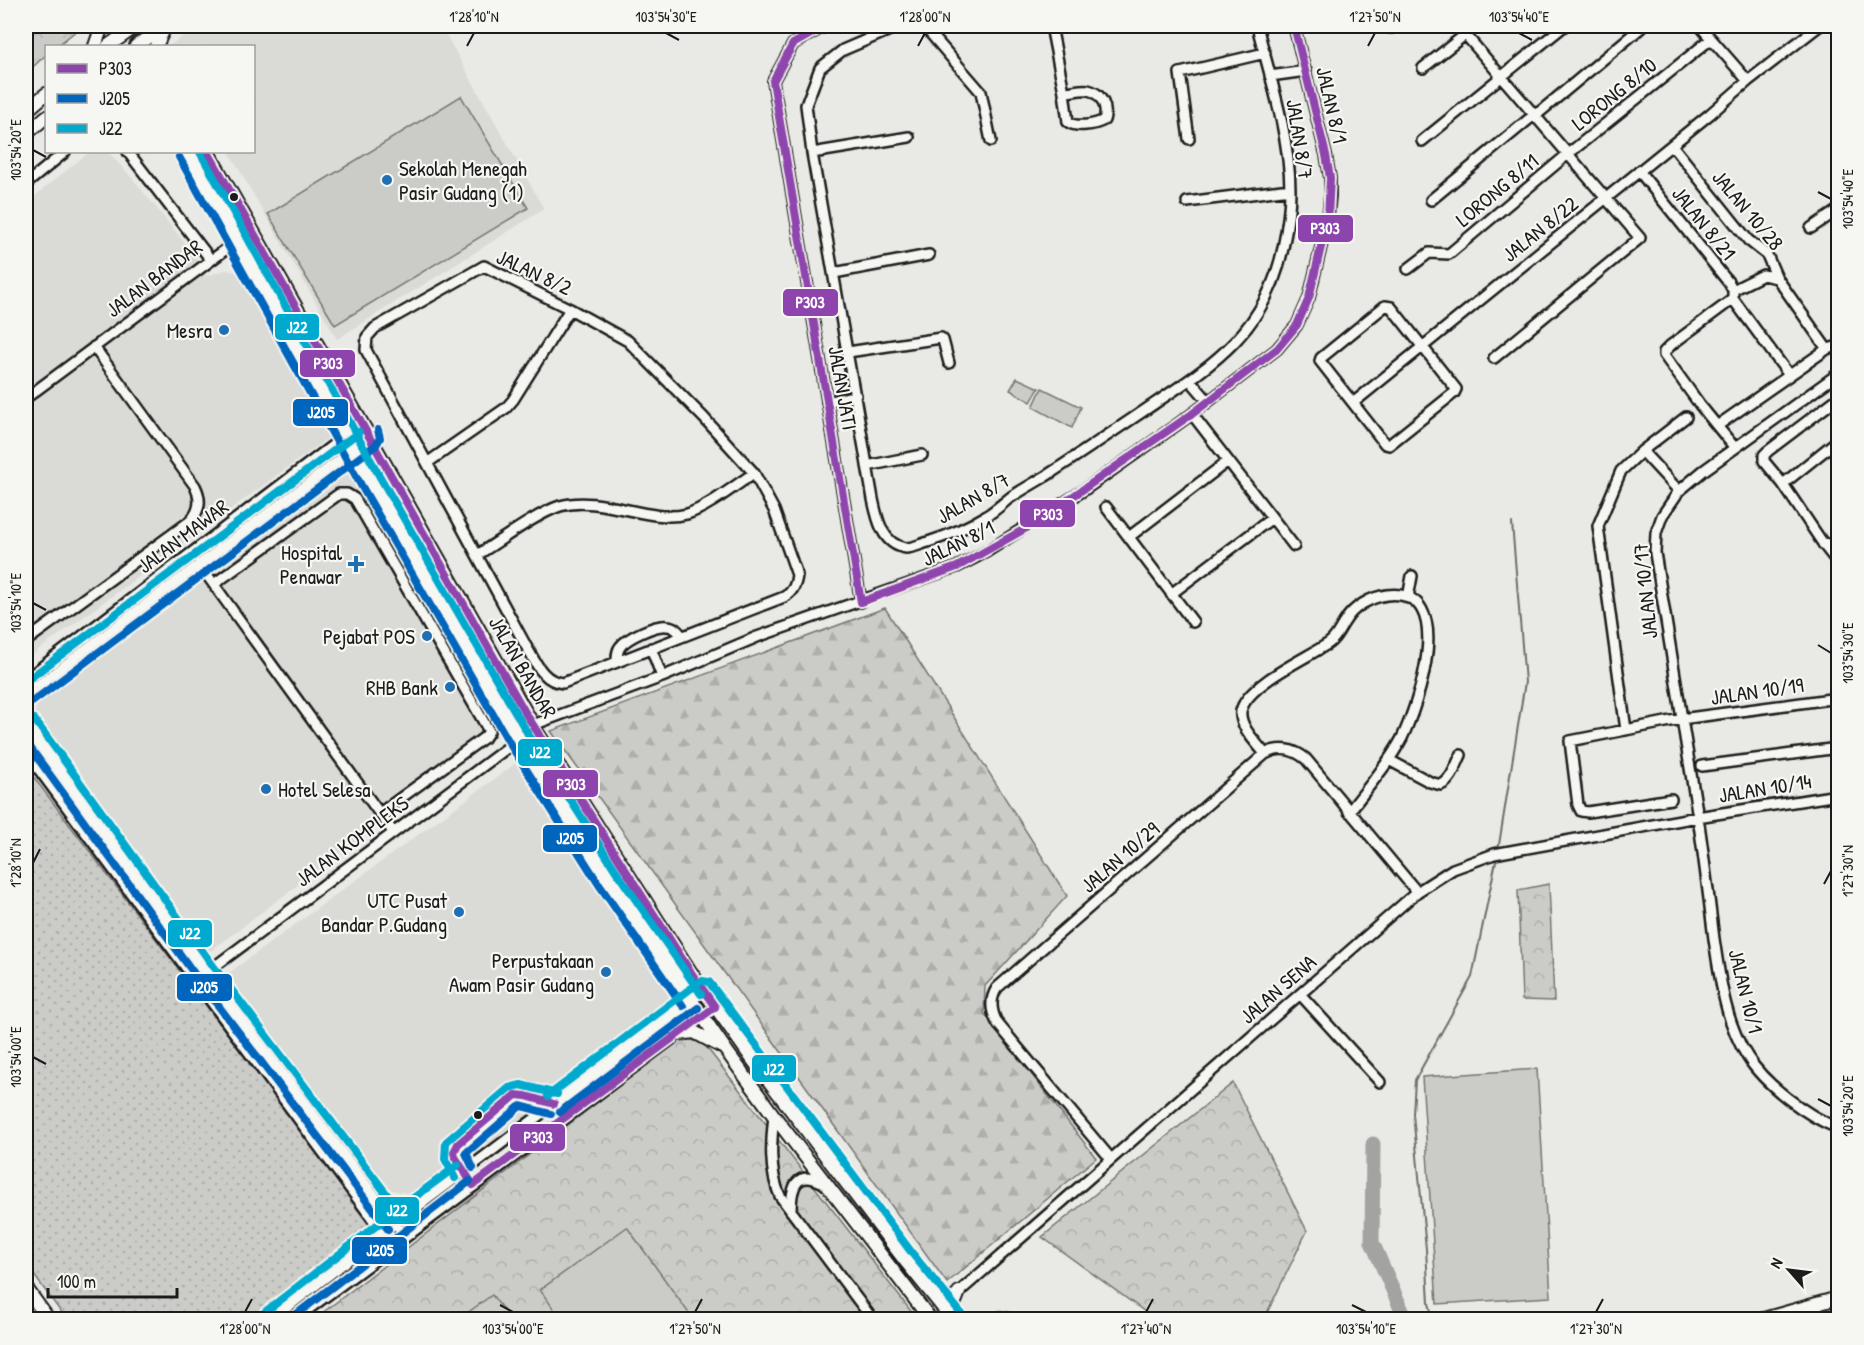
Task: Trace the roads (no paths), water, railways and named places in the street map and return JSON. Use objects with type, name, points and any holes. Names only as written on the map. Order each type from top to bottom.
[{"type":"main road","points":[[95,45],[102,26]]},
{"type":"main road","points":[[109,45],[121,30],[136,26],[146,45],[164,26]]},
{"type":"main road","points":[[121,30],[129,45]]},
{"type":"main road","points":[[26,111],[45,95]]},
{"type":"main road","points":[[26,134],[45,118]]},
{"type":"main road","name":"JALAN BANDAR","points":[[189,153],[345,435],[519,739],[609,880],[725,1049],[931,1320]]},
{"type":"main road","name":"JALAN BANDAR","points":[[209,153],[533,725],[704,991],[907,1263],[955,1320]]},
{"type":"main road","points":[[679,1034],[694,1032],[725,1049]]},
{"type":"main road","points":[[26,1288],[49,1320]]},
{"type":"main road","points":[[908,1290],[929,1308],[942,1306],[940,1320]]},
{"type":"main road","points":[[955,1320],[953,1308],[959,1292]]},
{"type":"main road","points":[[1760,1320],[1839,1298]]},
{"type":"main road","points":[[26,1310],[32,1320]]},
{"type":"main road","points":[[1833,1320],[1839,1318]]},
{"type":"street","name":"JALAN JATI","points":[[825,26],[793,44],[773,81],[861,602]]},
{"type":"street","name":"JALAN 8/7","points":[[899,26],[843,50],[820,68],[806,105],[812,153],[873,499],[881,529],[892,542],[901,546],[914,547],[986,516],[1190,380],[1210,366],[1234,344],[1256,318],[1280,264],[1288,225],[1290,189],[1286,143],[1257,26]]},
{"type":"street","points":[[924,26],[981,92],[992,141]]},
{"type":"street","points":[[1051,26],[1069,124],[1074,126],[1100,123],[1104,120],[1103,101],[1095,93],[1083,90],[1064,92]]},
{"type":"street","name":"JALAN 8/1","points":[[533,725],[757,637],[957,567],[986,552],[1084,490],[1209,401],[1277,349],[1297,325],[1309,298],[1328,217],[1330,187],[1326,155],[1294,26]]},
{"type":"street","points":[[1458,26],[1640,238],[1494,358]]},
{"type":"street","points":[[1423,68],[1476,26]]},
{"type":"street","points":[[1422,141],[1564,26]]},
{"type":"street","name":"LORONG 8/11","points":[[1431,200],[1643,26]]},
{"type":"street","points":[[1700,26],[1748,81]]},
{"type":"street","name":"JALAN 8/22","points":[[1353,403],[1748,81],[1819,26]]},
{"type":"street","name":"LORONG 8/10","points":[[1568,154],[1711,39]]},
{"type":"street","points":[[1189,139],[1180,73],[1264,53]]},
{"type":"street","points":[[1270,76],[1306,71]]},
{"type":"street","points":[[812,153],[909,137]]},
{"type":"street","name":"JALAN 10/28","points":[[1672,145],[1748,240],[1767,255],[1777,278],[1827,350]]},
{"type":"street","points":[[26,184],[64,153]]},
{"type":"street","points":[[129,153],[211,260]]},
{"type":"street","name":"LORONG 8/11","points":[[1408,269],[1429,253],[1449,254],[1568,154]]},
{"type":"street","name":"JALAN 8/21","points":[[1639,171],[1733,295],[1789,375]]},
{"type":"street","points":[[1187,202],[1290,189]]},
{"type":"street","name":"JALAN 10/28","points":[[1811,228],[1839,210]]},
{"type":"street","name":"JALAN BANDAR","points":[[26,398],[237,241]]},
{"type":"street","points":[[834,273],[928,255]]},
{"type":"street","name":"JALAN 8/2","points":[[484,266],[570,309],[628,341],[704,418],[754,473],[774,510],[797,575],[791,592],[784,597],[563,683],[552,681],[543,674],[526,646],[368,357],[365,342],[372,330],[484,266]]},
{"type":"street","points":[[1735,448],[1665,358],[1664,352],[1733,295],[1763,275],[1777,278]]},
{"type":"street","points":[[1387,305],[1391,307],[1455,388],[1454,393],[1389,445],[1385,444],[1353,403],[1320,361],[1330,350],[1387,305]]},
{"type":"street","points":[[427,463],[506,408],[570,309]]},
{"type":"street","points":[[848,352],[940,338],[943,340],[949,363]]},
{"type":"street","points":[[26,641],[189,522],[197,512],[199,505],[195,486],[94,346]]},
{"type":"street","points":[[1717,426],[1827,350],[1835,347],[1839,349]]},
{"type":"street","name":"JALAN 10/17","points":[[1698,817],[1655,553],[1656,533],[1662,516],[1679,491],[1703,471],[1839,374]]},
{"type":"street","points":[[1190,380],[1209,401]]},
{"type":"street","points":[[828,402],[856,395]]},
{"type":"street","points":[[1839,398],[1764,455],[1764,461],[1839,563]]},
{"type":"street","points":[[1191,414],[1294,546]]},
{"type":"street","points":[[1626,730],[1597,529],[1621,471],[1641,451],[1686,417]]},
{"type":"street","name":"JALAN MAWAR","points":[[26,679],[362,423]]},
{"type":"street","name":"JALAN MAWAR","points":[[26,694],[370,437]]},
{"type":"street","points":[[1783,484],[1839,440]]},
{"type":"street","points":[[1641,451],[1679,491]]},
{"type":"street","points":[[867,466],[922,455]]},
{"type":"street","points":[[1129,537],[1228,461]]},
{"type":"street","points":[[477,555],[560,506],[587,503],[653,514],[687,514],[703,507],[754,473]]},
{"type":"street","points":[[214,584],[339,494],[347,494],[355,499],[489,731],[482,739],[380,813]]},
{"type":"street","points":[[1106,507],[1193,622]]},
{"type":"street","points":[[1171,594],[1272,518]]},
{"type":"street","points":[[1822,542],[1826,545],[1837,543]]},
{"type":"street","points":[[200,564],[393,832]]},
{"type":"street","points":[[1408,598],[1412,576]]},
{"type":"street","points":[[1349,812],[1389,760],[1405,731],[1426,667],[1428,651],[1423,612],[1418,604],[1401,596],[1387,595],[1366,602],[1349,615],[1332,641],[1274,676],[1249,696],[1241,712],[1241,718],[1248,732],[1265,754],[1269,751],[1283,750],[1298,752],[1349,812],[1417,892]]},
{"type":"street","points":[[618,660],[618,651],[623,644],[657,627],[669,626],[676,629],[682,636]]},
{"type":"street","points":[[651,648],[662,676]]},
{"type":"street","name":"JALAN 10/19","points":[[1671,799],[1584,812],[1579,808],[1570,741],[1681,719],[1839,698]]},
{"type":"street","points":[[26,725],[206,973],[405,1236]]},
{"type":"street","name":"JALAN KOMPLEKS","points":[[206,973],[519,739]]},
{"type":"street","points":[[1702,766],[1839,748]]},
{"type":"street","points":[[26,752],[392,1245]]},
{"type":"street","name":"JALAN 10/29","points":[[1111,1159],[998,1024],[992,1010],[992,997],[997,988],[1265,754]]},
{"type":"street","points":[[1389,760],[1430,782],[1442,785],[1452,774],[1461,754]]},
{"type":"street","name":"JALAN 10/14","points":[[1698,817],[1839,795]]},
{"type":"street","name":"JALAN SENA","points":[[942,1306],[1417,892],[1453,869],[1494,854],[1698,817]]},
{"type":"street","name":"JALAN 10/1","points":[[1698,817],[1718,960],[1727,1007],[1740,1044],[1761,1074],[1784,1094],[1818,1119],[1839,1128]]},
{"type":"street","points":[[271,1320],[704,991]]},
{"type":"street","points":[[1300,994],[1380,1082]]},
{"type":"street","points":[[294,1320],[715,1006]]},
{"type":"street","points":[[774,1116],[772,1138],[775,1182],[780,1196],[873,1320]]},
{"type":"street","points":[[791,1211],[791,1193],[797,1182],[813,1178],[830,1187]]},
{"type":"waterway","points":[[1498,851],[1525,682],[1512,523]]},
{"type":"waterway","points":[[1433,1320],[1429,1303],[1413,1114],[1415,1080],[1472,977],[1497,856]]},
{"type":"waterway","points":[[1373,1144],[1372,1242],[1406,1320]]},
{"type":"waterway","points":[[1001,1317],[1014,1320]]},
{"type":"place","name":"Sekolah Menegah Pasir Gudang (1)","points":[[387,180]]},
{"type":"place","name":"Mesra","points":[[224,330]]},
{"type":"place","name":"Hospital Penawar","points":[[356,564]]},
{"type":"place","name":"Pejabat POS","points":[[427,636]]},
{"type":"place","name":"RHB Bank","points":[[450,687]]},
{"type":"place","name":"Hotel Selesa","points":[[266,789]]},
{"type":"place","name":"UTC Pusat Bandar P.Gudang","points":[[459,912]]},
{"type":"place","name":"Perpustakaan Awam Pasir Gudang","points":[[606,972]]}]
